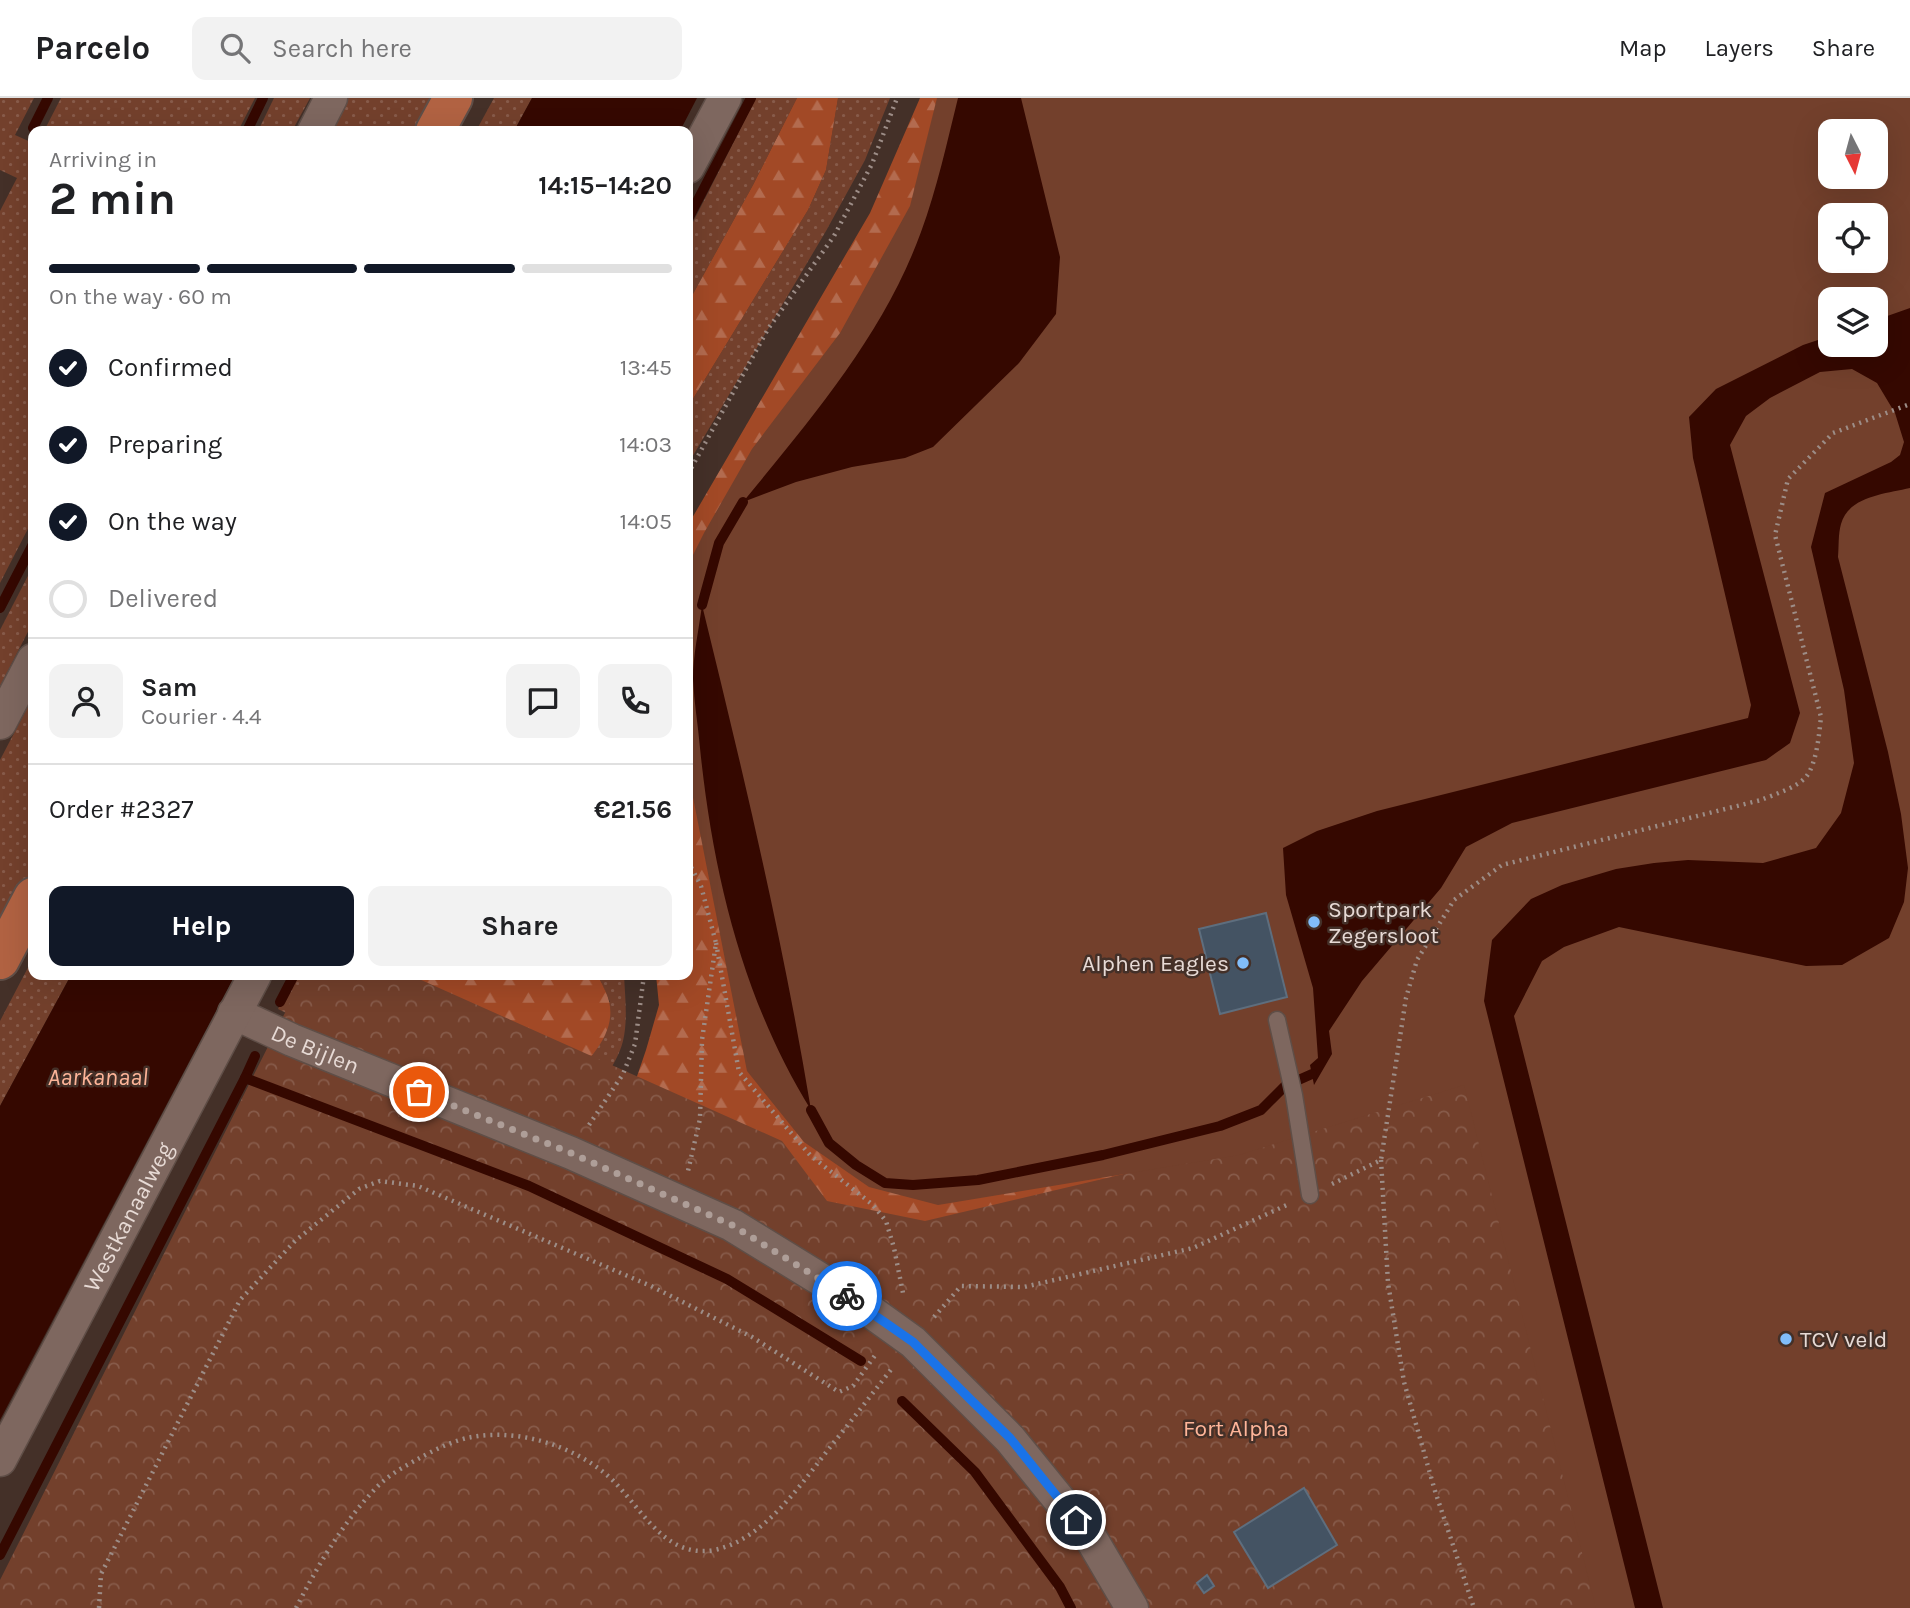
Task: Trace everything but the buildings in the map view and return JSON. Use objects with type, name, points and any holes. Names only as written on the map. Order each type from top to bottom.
[{"type":"main road","points":[[438,126],[453,98]]},
{"type":"main road","points":[[0,960],[28,907]]},
{"type":"street","points":[[317,126],[331,98]]},
{"type":"street","points":[[693,157],[724,98]]},
{"type":"street","points":[[0,723],[28,670]]},
{"type":"street","name":"Westkanaalweg","points":[[0,1460],[252,980]]},
{"type":"street","name":"De Bijlen","points":[[234,1013],[292,1040],[571,1153],[732,1225],[856,1301],[913,1342],[1010,1438],[1092,1540],[1132,1608]]},
{"type":"lane","points":[[1277,1020],[1294,1095],[1310,1195]]},
{"type":"path","points":[[693,465],[768,329],[834,236],[872,164],[897,98]]},
{"type":"path","points":[[1474,1608],[1435,1492],[1404,1382],[1388,1283],[1381,1160],[1406,998],[1417,960],[1454,900],[1502,865],[1761,800],[1786,790],[1806,777],[1818,746],[1821,717],[1775,535],[1788,479],[1833,433],[1910,404]]},
{"type":"path","points":[[693,871],[701,886],[716,943],[739,1072],[810,1155],[873,1205],[886,1221],[913,1342]]},
{"type":"path","points":[[681,1203],[700,1119],[702,1040],[716,943]]},
{"type":"path","points":[[571,1153],[623,1074],[635,1044],[643,980]]},
{"type":"path","points":[[296,1608],[319,1563],[348,1520],[377,1486],[404,1466],[472,1437],[503,1435],[545,1441],[578,1454],[605,1473],[665,1539],[694,1551],[714,1550],[731,1543],[752,1532],[783,1507],[913,1342],[961,1286],[1024,1287],[1193,1248],[1381,1160]]},
{"type":"path","points":[[99,1608],[101,1574],[240,1300],[295,1241],[359,1189],[380,1181],[418,1186],[651,1286],[752,1337],[839,1392],[853,1386],[883,1343],[913,1342]]},
{"type":"green space","points":[[0,98],[34,98],[15,135],[28,141],[28,529],[0,583],[0,211],[17,178],[0,170]]},
{"type":"green space","points":[[61,98],[255,98],[241,126],[47,126]]},
{"type":"green space","points":[[274,98],[310,98],[295,126],[260,126]]},
{"type":"green space","points":[[347,98],[440,98],[426,126],[333,126]]},
{"type":"green space","points":[[494,98],[532,98],[517,126],[479,126]]},
{"type":"green space","points":[[756,98],[797,98],[693,294],[693,222]]},
{"type":"green space","points":[[797,98],[838,98],[826,170],[808,210],[693,399],[693,294]]},
{"type":"green space","points":[[838,98],[890,98],[865,160],[826,231],[693,456],[693,399],[808,210],[826,170]]},
{"type":"green space","points":[[920,98],[958,98],[1220,1126],[1017,1273],[609,1124],[633,1088],[646,1050],[659,1005],[656,980],[693,980],[693,516],[870,213]]},
{"type":"green space","name":"Sportpark Zegersloot","points":[[937,98],[1910,98],[1910,1608],[1596,1608],[1464,1085],[1239,1155],[938,1205],[869,1187],[804,1142],[747,1071],[693,797],[693,555],[752,449],[840,333],[910,206]]},
{"type":"green space","points":[[28,576],[28,632],[0,686],[0,630]]},
{"type":"green space","points":[[28,707],[28,889],[0,943],[0,760]]},
{"type":"green space","points":[[28,968],[28,980],[68,980],[0,1106],[0,1021]]},
{"type":"green space","points":[[292,980],[398,980],[610,1002],[600,980],[624,980],[626,1008],[625,1033],[620,1051],[603,1080],[576,1116],[344,1041],[278,1009]]},
{"type":"green space","name":"Fort Alpha","points":[[301,980],[421,980],[782,1141],[827,1201],[925,1221],[1187,1159],[1477,1071],[1621,1608],[0,1608],[0,1580]]},
{"type":"green space","points":[[360,980],[600,980],[609,1001],[609,1025],[599,1046],[567,1082]]},
{"type":"water","points":[[532,98],[697,98],[683,126],[517,126]]},
{"type":"water","points":[[958,98],[1021,98],[1060,257],[1056,314],[1019,363],[933,447],[905,458],[852,467],[796,482],[743,502],[844,374],[887,306],[906,269],[927,216]]},
{"type":"water","points":[[1910,308],[1910,488],[1869,498],[1852,507],[1841,524],[1838,557],[1888,752],[1901,814],[1908,868],[1904,902],[1889,938],[1842,965],[1806,966],[1619,927],[1564,947],[1542,961],[1514,1016],[1663,1608],[1635,1608],[1484,1001],[1492,940],[1531,899],[1562,885],[1616,869],[1654,863],[1688,860],[1763,863],[1816,848],[1841,813],[1854,763],[1844,690],[1811,547],[1825,493],[1891,462],[1900,455],[1904,442],[1895,413],[1877,383],[1852,369],[1820,372],[1770,398],[1746,416],[1730,445],[1800,713],[1790,743],[1766,760],[1512,823],[1466,847],[1441,888],[1362,981],[1329,1031],[1332,1054],[1314,1085],[1310,1065],[1318,1058],[1313,988],[1286,895],[1283,848],[1317,831],[1377,811],[1748,718],[1751,705],[1693,458],[1689,417],[1716,389],[1818,340],[1818,357],[1888,357],[1888,316]]},
{"type":"water","points":[[702,605],[775,920],[811,1110],[787,1068],[749,981],[713,843],[693,679]]},
{"type":"water","name":"Aarkanaal","points":[[68,980],[232,980],[0,1420],[0,1106]]},
{"type":"waterway","points":[[34,126],[48,98]]},
{"type":"waterway","points":[[249,126],[263,98]]},
{"type":"waterway","points":[[693,209],[751,98]]},
{"type":"waterway","points":[[702,605],[719,543],[743,502]]},
{"type":"waterway","points":[[0,608],[28,554]]},
{"type":"waterway","points":[[280,1002],[291,980]]},
{"type":"waterway","points":[[245,1078],[255,1056]]},
{"type":"waterway","points":[[811,1110],[829,1143],[856,1165],[885,1183],[913,1185],[978,1180],[1103,1155],[1220,1126],[1261,1110],[1285,1086],[1312,1074]]},
{"type":"waterway","points":[[0,1555],[245,1078],[529,1186],[727,1279],[861,1361]]},
{"type":"waterway","points":[[902,1401],[975,1472],[1060,1587],[1071,1608]]},
{"type":"way so far","points":[[419,1092],[571,1153],[732,1225],[847,1296]]},
{"type":"place","name":"Sportpark Zegersloot","points":[[1314,922]]},
{"type":"place","name":"Alphen Eagles","points":[[1243,963]]},
{"type":"place","name":"TCV veld","points":[[1786,1339]]},
{"type":"route","points":[[847,1296],[913,1342],[1010,1438],[1076,1520]]}]
